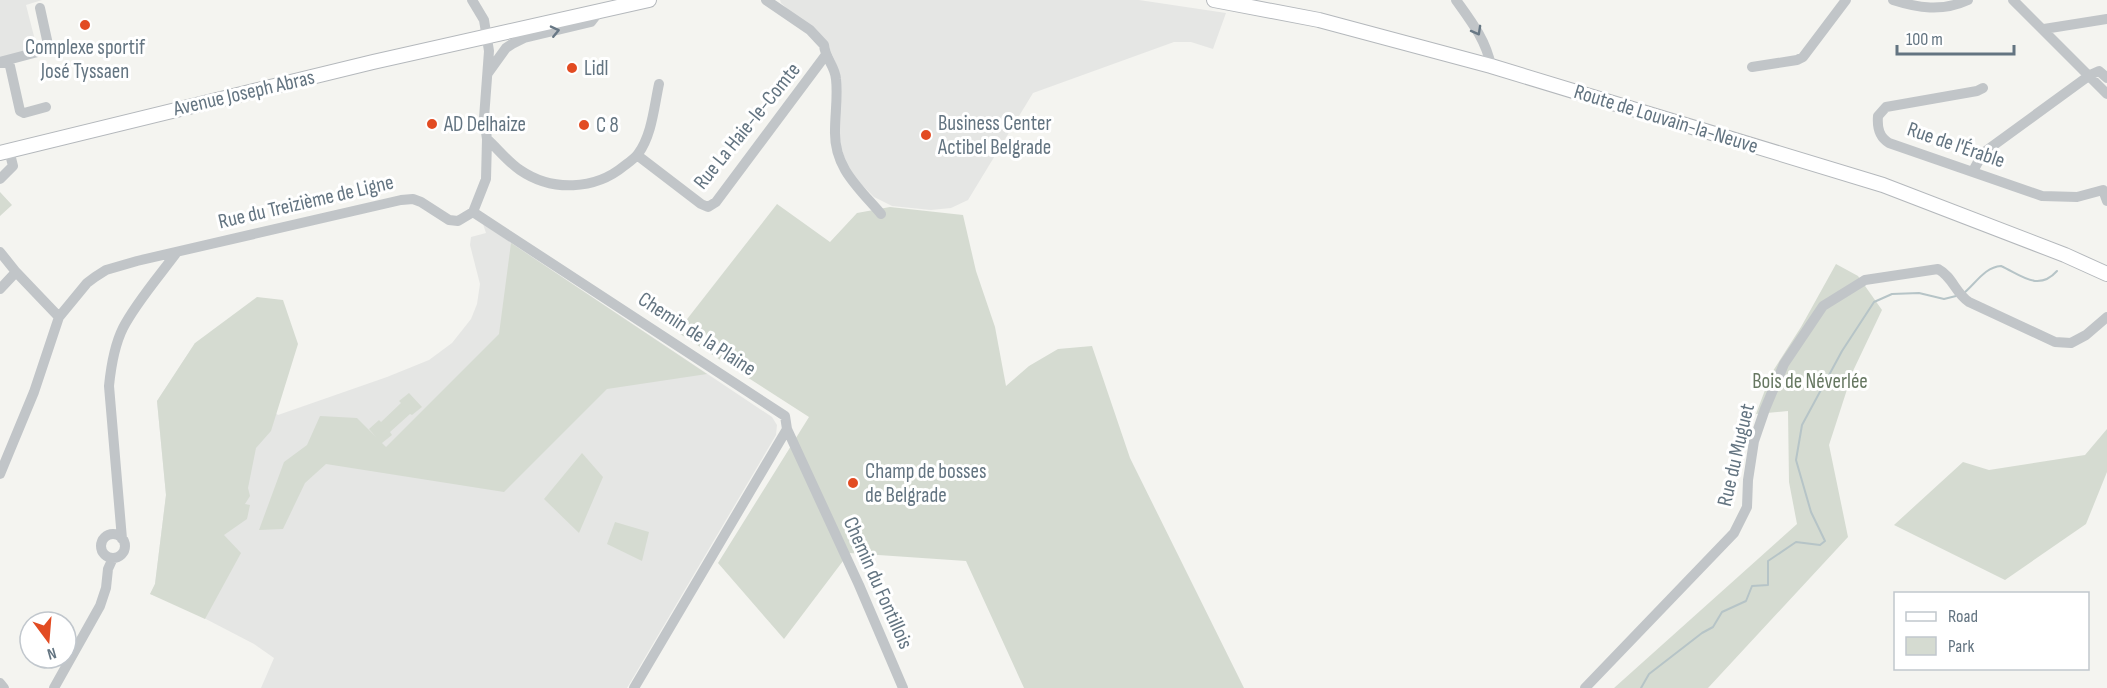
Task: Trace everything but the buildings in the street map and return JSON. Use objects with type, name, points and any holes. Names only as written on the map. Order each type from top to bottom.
[{"type":"main road","name":"Avenue Joseph Abras","points":[[4,151],[643,0]]},
{"type":"main road","name":"Route de Louvain-la-Neuve","points":[[1214,0],[1319,20],[1491,66],[1883,185],[2065,255],[2107,274]]},
{"type":"street","points":[[472,0],[484,20],[489,51],[484,118],[487,139],[486,179],[473,212]]},
{"type":"street","points":[[766,0],[810,30],[825,45],[825,56],[836,78],[837,154],[858,188],[881,214]]},
{"type":"street","points":[[1456,0],[1476,28],[1488,52],[1491,66]]},
{"type":"street","points":[[1752,67],[1803,57],[1846,0]]},
{"type":"street","points":[[1893,0],[1915,7],[1944,8],[1968,0]]},
{"type":"street","points":[[2013,0],[2107,94]]},
{"type":"street","points":[[0,63],[49,49],[40,8]]},
{"type":"street","points":[[487,76],[506,48],[512,44],[524,38],[591,22],[601,9]]},
{"type":"street","points":[[2044,29],[2107,18]]},
{"type":"street","name":"Rue La Haie-le-Comte","points":[[637,155],[708,207],[716,202],[825,56]]},
{"type":"street","points":[[0,63],[7,63],[10,66],[20,111],[24,113],[46,107]]},
{"type":"street","points":[[1973,171],[1983,153],[2090,75],[2099,71],[2107,78]]},
{"type":"street","points":[[487,139],[520,170],[548,183],[575,185],[593,183],[615,173],[637,155],[648,135],[659,84]]},
{"type":"street","name":"Rue de l'Érable","points":[[1983,88],[1886,107],[1878,116],[1879,132],[1889,143],[2042,196],[2077,197],[2103,190],[2107,201]]},
{"type":"street","points":[[0,179],[13,166],[4,151]]},
{"type":"street","name":"Rue du Treizième de Ligne","points":[[177,252],[401,200],[413,199],[421,202],[449,220],[458,221],[473,212]]},
{"type":"street","name":"Chemin de la Plaine","points":[[473,212],[785,416],[787,429]]},
{"type":"street","points":[[0,252],[59,317]]},
{"type":"street","points":[[0,474],[34,392],[59,317],[87,283],[106,270],[177,252]]},
{"type":"street","points":[[120,510],[102,542],[101,550],[106,556],[113,558],[120,556],[124,550],[109,386],[110,367],[124,326],[177,252]]},
{"type":"street","name":"Rue du Muguet","points":[[1585,688],[1734,533],[1747,507],[1748,480],[1764,409],[1784,364],[1823,306],[1865,280],[1938,269],[1946,273],[1959,295],[2055,342],[2071,343],[2086,335],[2107,317]]},
{"type":"street","points":[[0,289],[16,272]]},
{"type":"street","points":[[634,688],[787,429]]},
{"type":"street","name":"Chemin du Fontillois","points":[[787,429],[859,585],[903,688]]},
{"type":"street","points":[[106,536],[117,535],[122,539]]},
{"type":"street","points":[[54,688],[100,606],[113,558]]},
{"type":"street","points":[[0,683],[4,688]]},
{"type":"shaded area","points":[[0,0],[42,0],[26,5],[37,48],[0,58]]},
{"type":"shaded area","points":[[780,0],[1139,0],[1226,13],[1213,49],[1191,42],[1174,42],[1033,93],[968,200],[951,208],[931,210],[892,206],[874,197],[855,178],[847,165],[838,138],[837,66],[829,47]]},
{"type":"shaded area","points":[[483,224],[772,417],[777,425],[776,435],[627,688],[261,688],[274,658],[254,644],[177,604],[150,594],[155,584],[166,495],[157,401],[195,343],[278,415],[429,360],[452,343],[471,319],[477,304],[480,284],[470,245],[471,237],[486,233]]},
{"type":"green space","points":[[0,192],[12,205],[0,216]]},
{"type":"green space","points":[[777,204],[830,242],[857,213],[890,207],[963,215],[976,271],[995,327],[1006,386],[1029,366],[1058,349],[1092,346],[1130,458],[1244,688],[1024,688],[966,561],[849,553],[784,639],[718,563],[809,417],[677,332]]},
{"type":"green space","points":[[511,243],[707,374],[607,389],[504,492],[326,464],[305,483],[283,529],[259,530],[284,462],[307,445],[320,416],[357,418],[376,437],[369,429],[379,420],[381,422],[409,393],[422,407],[412,415],[410,414],[390,432],[392,435],[382,443],[386,447],[499,334]]},
{"type":"green space","name":"Bois de Néverlée","points":[[1836,264],[1858,276],[1882,310],[1853,371],[1829,445],[1848,537],[1708,688],[1614,688],[1797,524],[1789,482],[1788,411],[1756,414],[1771,374],[1801,327]]},
{"type":"green space","points":[[257,297],[283,300],[298,344],[271,431],[256,448],[248,488],[250,496],[245,504],[250,505],[247,519],[224,535],[241,553],[205,619],[150,594],[155,584],[166,495],[157,401],[195,343]]},
{"type":"green space","points":[[2107,429],[2107,472],[2086,524],[2005,580],[1894,525],[1963,462],[1989,470],[2085,455]]},
{"type":"green space","points":[[582,453],[603,477],[579,533],[544,499]]},
{"type":"green space","points":[[615,522],[649,532],[642,561],[607,544]]},
{"type":"waterway","points":[[1964,293],[1985,272],[1995,267],[2001,266],[2022,277],[2036,281],[2050,277],[2057,271]]},
{"type":"waterway","points":[[1641,688],[1649,674],[1713,627],[1722,612],[1746,601],[1752,586],[1768,585],[1768,561],[1796,542],[1820,545],[1825,541],[1811,512],[1796,460],[1802,425],[1842,351],[1874,302],[1892,294],[1919,293],[1944,299],[1956,296]]},
{"type":"place","name":"Complexe sportif José Tyssaen","points":[[85,25]]},
{"type":"place","name":"Lidl","points":[[572,68]]},
{"type":"place","name":"AD Delhaize","points":[[432,124]]},
{"type":"place","name":"C 8","points":[[584,125]]},
{"type":"place","name":"Business Center Actibel Belgrade","points":[[926,135]]},
{"type":"place","name":"Champ de bosses de Belgrade","points":[[853,483]]}]
